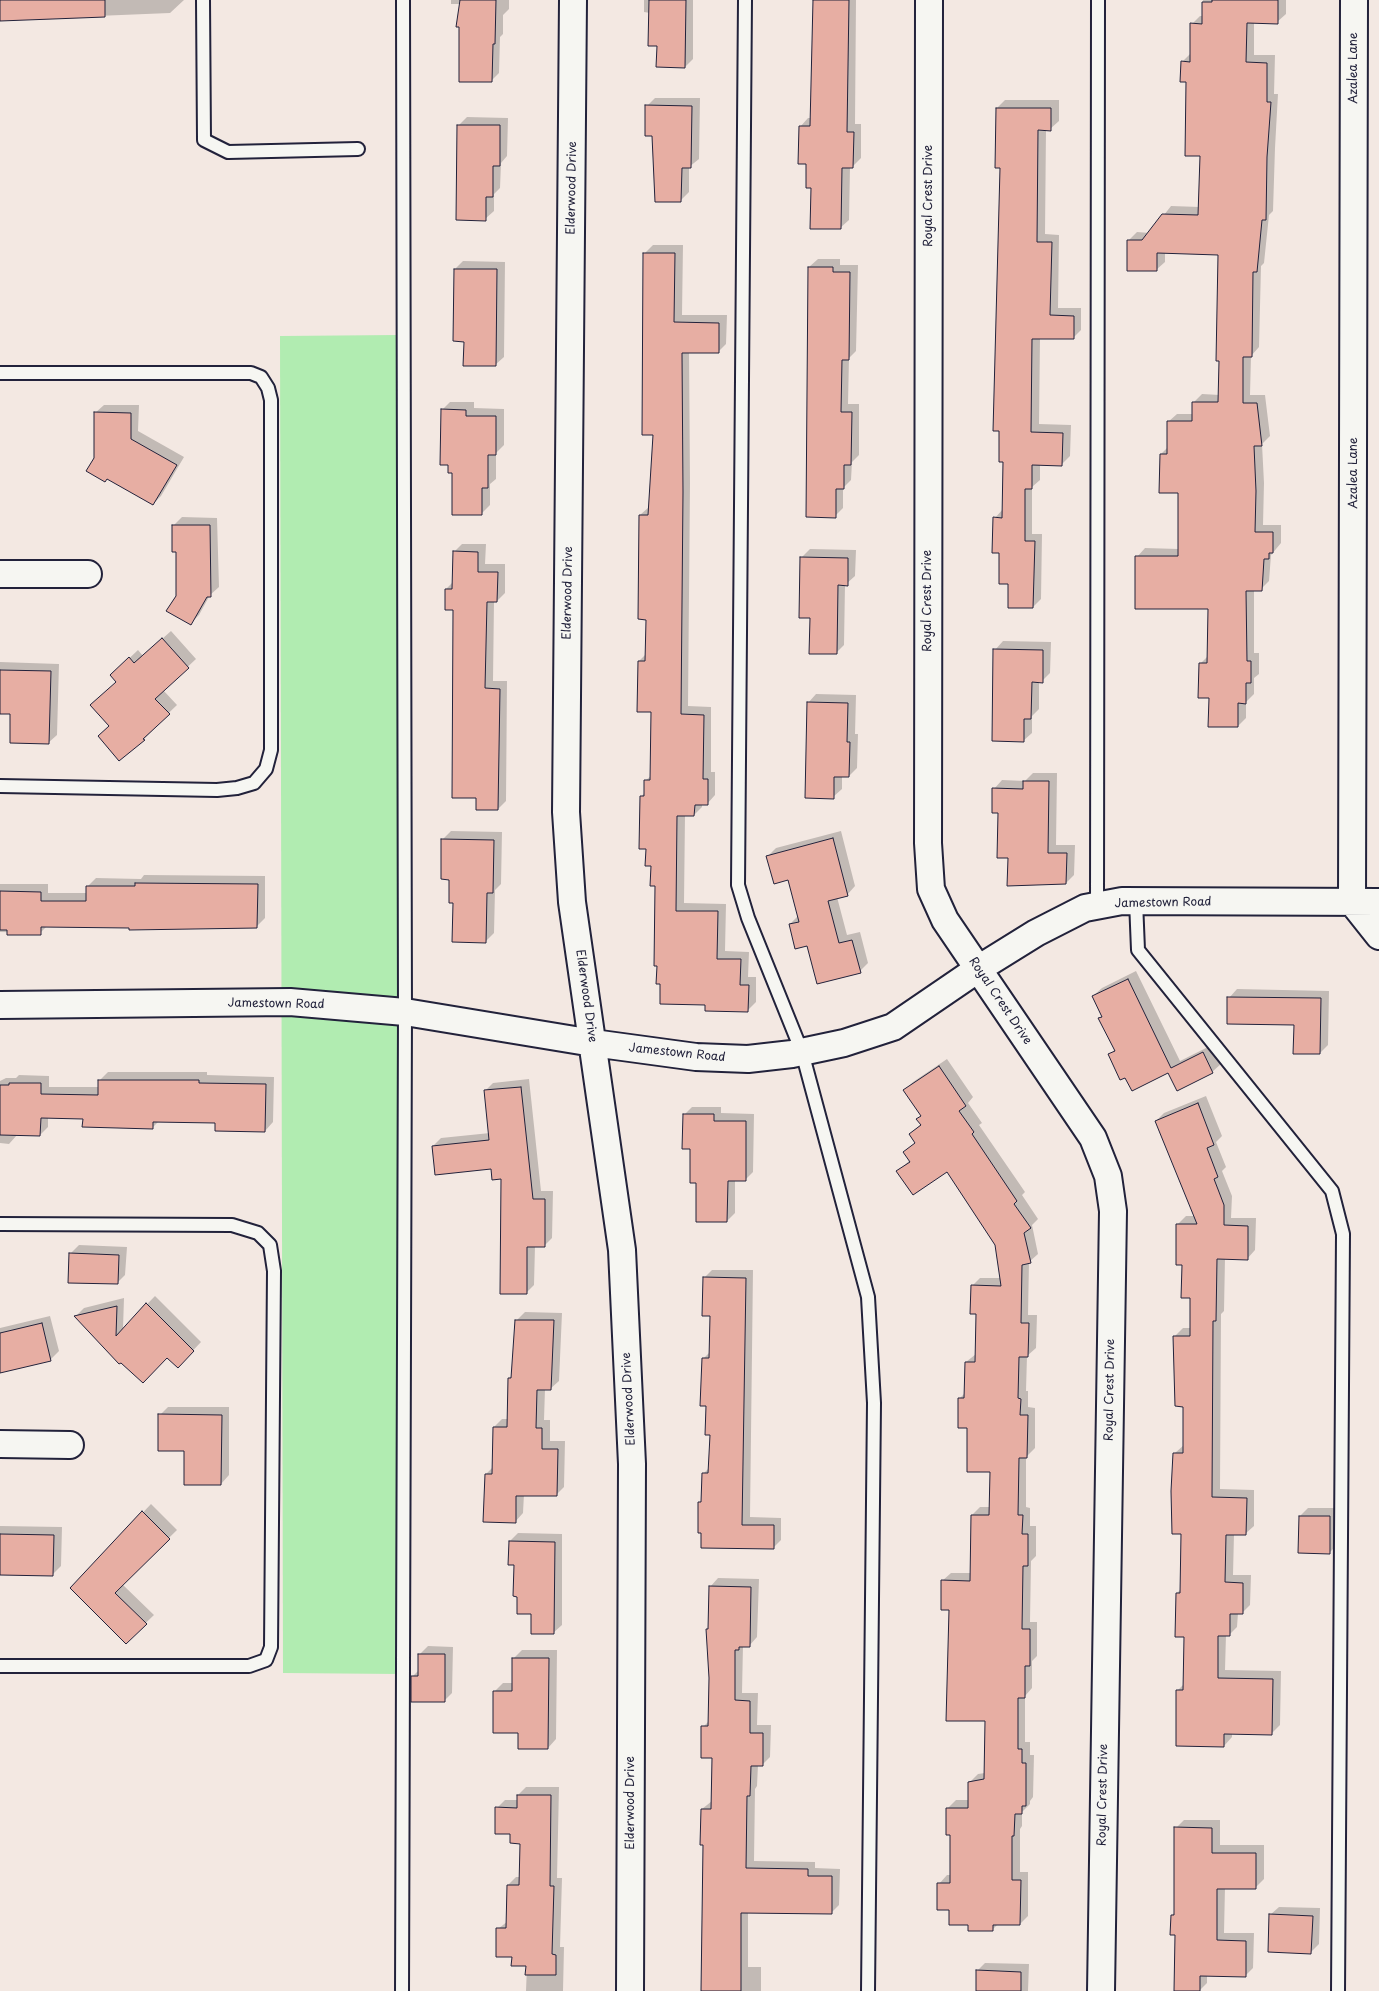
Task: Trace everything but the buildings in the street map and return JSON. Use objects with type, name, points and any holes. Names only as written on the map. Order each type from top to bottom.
[{"type":"street","name":"Elderwood Drive","points":[[573,0],[566,812],[572,902],[622,1250],[632,1454],[630,1991]]},
{"type":"street","name":"Royal Crest Drive","points":[[929,0],[928,843],[931,890],[945,920],[1093,1138],[1108,1176],[1113,1210],[1101,1991]]},
{"type":"street","name":"Azalea Lane","points":[[1352,902],[1354,0]]},
{"type":"street","points":[[0,574],[88,574]]},
{"type":"street","name":"Jamestown Road","points":[[0,1005],[290,1002],[405,1012],[593,1043],[696,1057],[748,1058],[802,1052],[844,1043],[894,1027],[978,969],[1036,933],[1085,908],[1122,901],[1379,902]]},
{"type":"street","points":[[1352,902],[1379,936]]},
{"type":"street","points":[[0,1444],[70,1445]]},
{"type":"lane","points":[[203,0],[204,140],[228,152],[358,149]]},
{"type":"lane","points":[[402,1991],[405,1012],[403,0]]},
{"type":"lane","points":[[745,0],[738,884],[748,918],[802,1052],[868,1297],[874,1413],[868,1991]]},
{"type":"lane","points":[[1097,906],[1098,0]]},
{"type":"lane","points":[[0,373],[251,373],[261,377],[268,388],[271,400],[271,750],[266,769],[254,782],[237,788],[217,790],[0,786]]},
{"type":"lane","points":[[1136,901],[1138,950],[1332,1191],[1343,1234],[1338,1991]]},
{"type":"lane","points":[[0,1224],[232,1225],[258,1232],[270,1245],[274,1271],[271,1647],[266,1660],[250,1666],[0,1666]]},
{"type":"green space","points":[[398,335],[400,1674],[283,1673],[280,336]]}]
